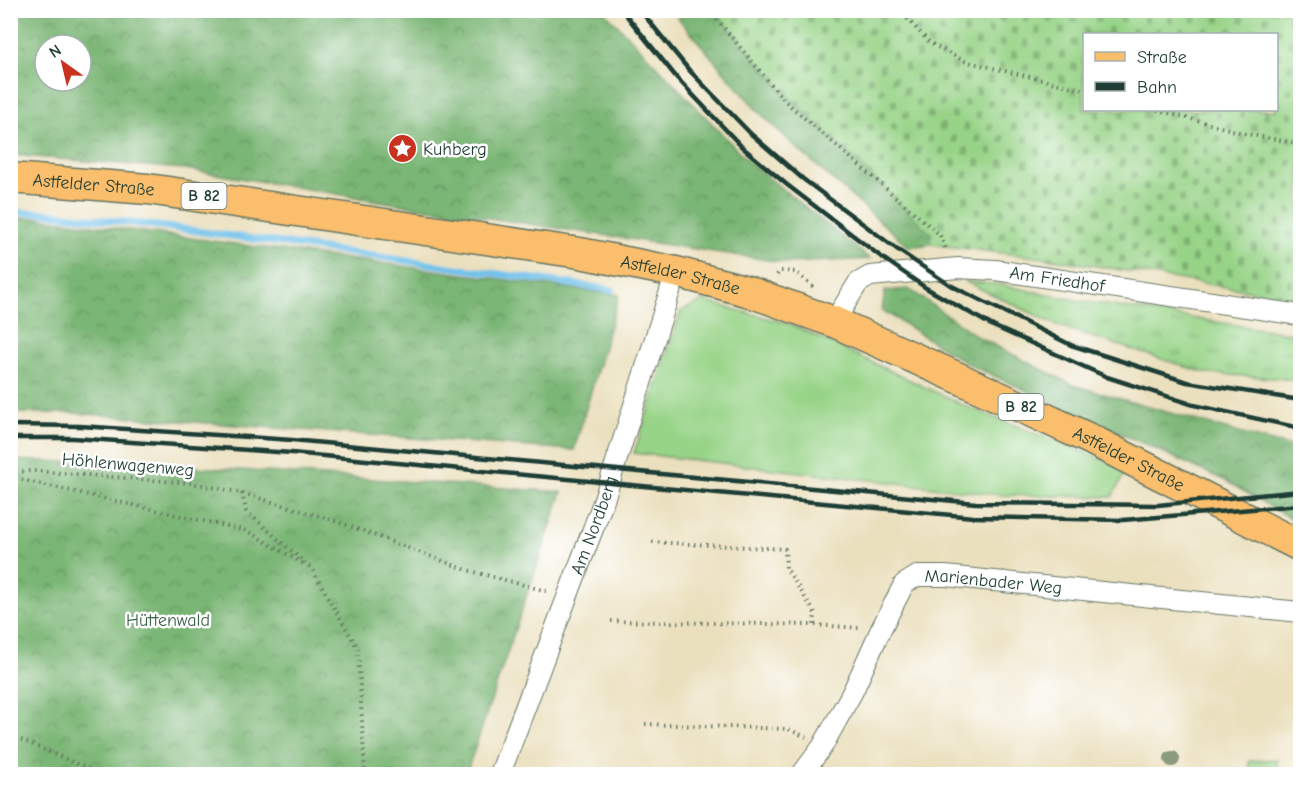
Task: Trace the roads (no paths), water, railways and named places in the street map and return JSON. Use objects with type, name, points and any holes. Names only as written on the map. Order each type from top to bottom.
[{"type":"main road","name":"Astfelder Straße","points":[[10,178],[148,189],[580,253],[676,272],[747,291],[834,322],[1090,439],[1300,546]]},
{"type":"street","name":"Am Friedhof","points":[[834,322],[858,283],[870,276],[958,267],[994,270],[1300,315]]},
{"type":"street","name":"Am Nordberg","points":[[500,774],[604,500],[676,272]]},
{"type":"street","name":"Marienbader Weg","points":[[802,774],[822,747],[853,691],[880,629],[904,584],[917,576],[945,576],[1300,612]]},
{"type":"waterway","points":[[10,212],[46,213],[175,228],[612,290]]},
{"type":"railway","points":[[622,10],[677,78],[742,147],[786,184],[926,288],[993,326],[1107,377],[1194,405],[1300,428]]},
{"type":"railway","points":[[640,10],[689,70],[751,134],[803,179],[898,250],[950,285],[1071,345],[1187,382],[1300,400]]},
{"type":"railway","points":[[10,425],[80,426],[292,440],[976,503],[1158,505],[1300,491]]},
{"type":"railway","points":[[10,438],[73,438],[292,453],[973,517],[1123,520],[1300,505]]},
{"type":"place","name":"Kuhberg","points":[[402,149]]},
{"type":"park label","name":"Hüttenwald","points":[[168,620]]}]
